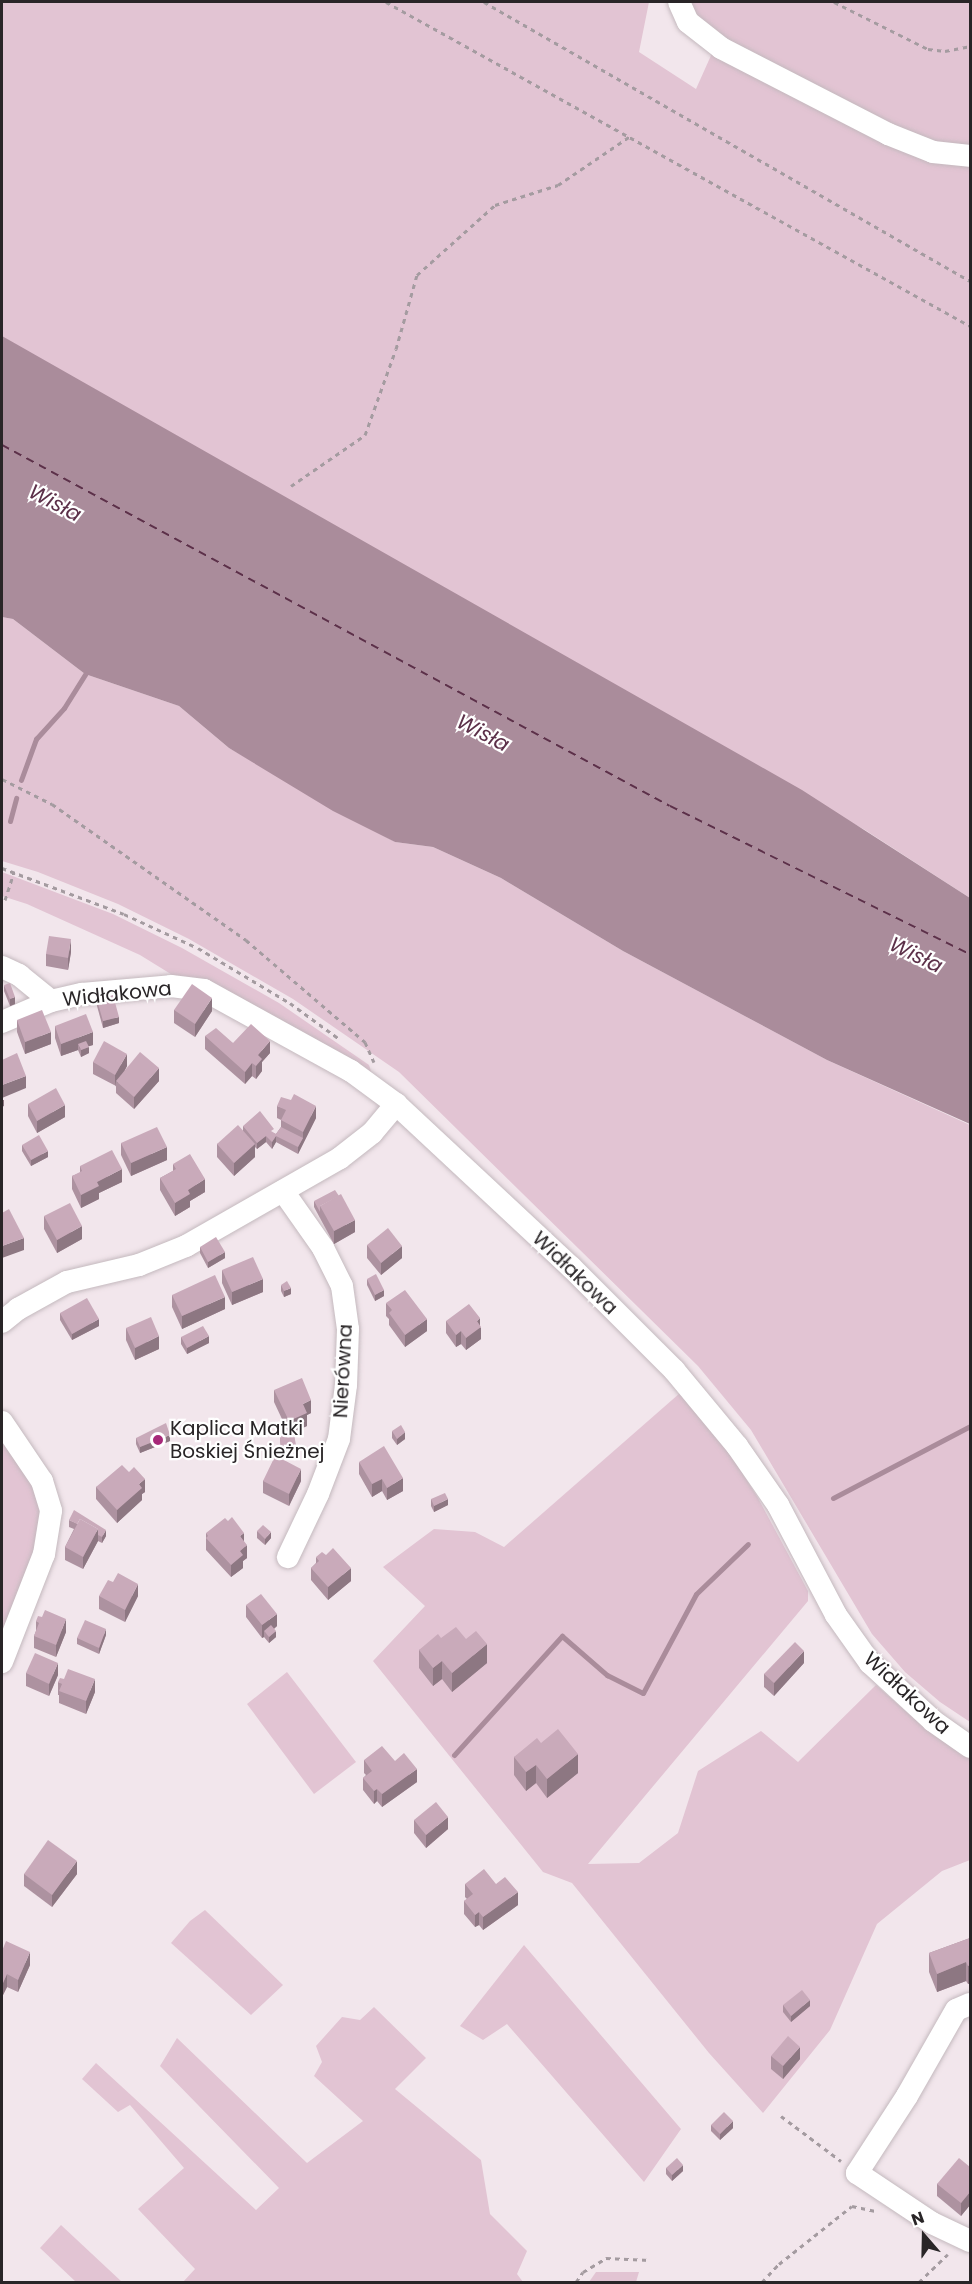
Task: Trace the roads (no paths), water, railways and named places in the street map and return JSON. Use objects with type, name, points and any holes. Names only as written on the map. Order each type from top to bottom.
[{"type":"street","points":[[679,2],[688,22],[721,48],[888,134],[933,152],[970,156]]},
{"type":"street","name":"Widłakowa","points":[[2,967],[19,975],[51,1001]]},
{"type":"street","name":"Widłakowa","points":[[2,1022],[51,1001],[100,992],[171,986],[204,990],[351,1071],[396,1104],[571,1267],[674,1370],[737,1446],[778,1505],[836,1615],[870,1662],[933,1721],[970,1747]]},
{"type":"street","points":[[2,1322],[18,1308],[67,1282],[139,1265],[186,1246],[356,1146],[372,1133],[396,1104]]},
{"type":"street","name":"Nierówna","points":[[283,1191],[322,1248],[342,1286],[348,1329],[346,1385],[339,1439],[318,1494],[288,1557]]},
{"type":"street","points":[[2,1422],[42,1481],[51,1511],[44,1554],[2,1662]]},
{"type":"street","points":[[964,2239],[857,2173],[912,2086],[956,2010],[970,2004]]},
{"type":"water","name":"Wisła","points":[[2,336],[802,790],[970,898],[970,1124],[827,1060],[623,951],[501,878],[433,847],[395,842],[333,811],[229,748],[179,706],[85,674],[13,619],[2,617]]},
{"type":"waterway","points":[[21,780],[36,739],[64,708],[85,674]]},
{"type":"waterway","points":[[10,821],[16,798]]},
{"type":"waterway","points":[[833,1498],[970,1426]]},
{"type":"waterway","points":[[454,1755],[562,1636],[607,1675],[643,1693],[696,1594],[748,1544]]},
{"type":"place","name":"Kaplica Matki Boskiej Śnieżnej","points":[[158,1440]]}]
